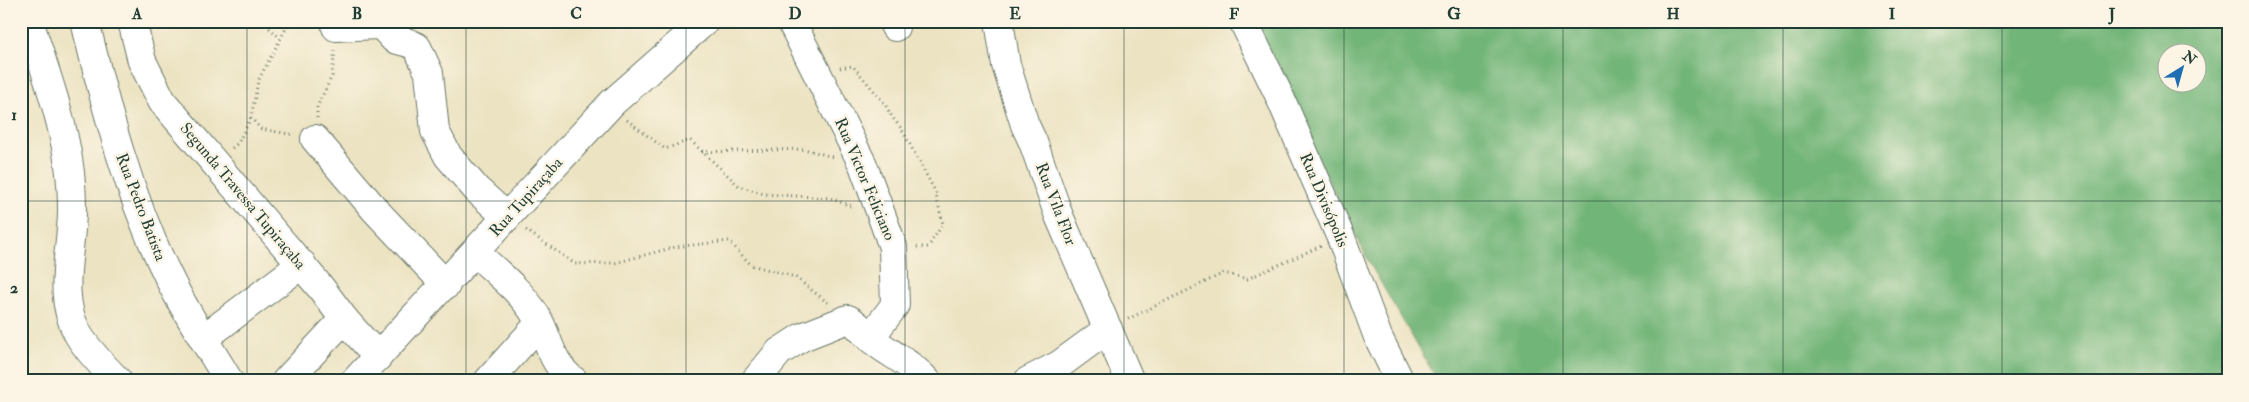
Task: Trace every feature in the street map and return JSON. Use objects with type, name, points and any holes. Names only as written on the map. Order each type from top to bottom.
[{"type":"street","points":[[29,21],[56,104],[69,164],[72,211],[66,268],[68,304],[78,334],[101,364],[118,381]]},
{"type":"street","name":"Rua Pedro Batista","points":[[85,21],[111,127],[141,215],[170,280],[229,381]]},
{"type":"street","name":"Segunda Travessa Tupiraçaba","points":[[132,21],[142,61],[162,101],[302,264],[344,319],[378,357]]},
{"type":"street","name":"Rua Tupiraçaba","points":[[355,381],[446,285],[609,106],[705,21]]},
{"type":"street","name":"Rua Victor Feliciano","points":[[791,21],[863,165],[889,236],[895,305],[870,338]]},
{"type":"street","name":"Rua Vila Flor","points":[[999,21],[1006,65],[1025,125],[1033,142],[1059,216],[1130,381]]},
{"type":"street","name":"Rua Divisópolis","points":[[1244,21],[1279,95],[1341,238],[1378,337],[1400,381]]},
{"type":"street","points":[[336,24],[382,26],[394,39],[417,47],[429,73],[435,131],[448,156],[477,190],[507,217]]},
{"type":"street","points":[[315,138],[376,211],[446,285]]},
{"type":"street","points":[[475,252],[520,295],[536,315],[550,352],[564,378]]},
{"type":"street","points":[[204,338],[302,264]]},
{"type":"street","points":[[286,381],[344,319]]},
{"type":"street","points":[[755,381],[779,352],[802,337],[848,319],[853,321],[870,338],[903,359],[927,381]]},
{"type":"street","points":[[488,381],[539,324]]},
{"type":"street","points":[[1028,381],[1059,365],[1108,329]]},
{"type":"path","points":[[262,21],[280,38]]},
{"type":"path","points":[[215,161],[238,143],[252,118],[258,81],[290,21]]},
{"type":"path","points":[[252,118],[261,129],[315,138],[317,107],[332,76],[336,24]]},
{"type":"path","points":[[609,106],[665,149],[690,140],[739,186],[764,194],[830,198],[858,209],[889,236],[928,247],[943,224],[935,191],[885,104],[853,66],[817,71]]},
{"type":"path","points":[[702,152],[804,149],[863,165]]},
{"type":"path","points":[[507,217],[575,264],[615,263],[675,247],[729,241],[751,265],[795,277],[848,319]]},
{"type":"path","points":[[1108,329],[1213,277],[1224,273],[1247,279],[1341,238]]},
{"type":"green space","points":[[1250,21],[2228,21],[2228,381],[1438,381],[1370,264]]}]
